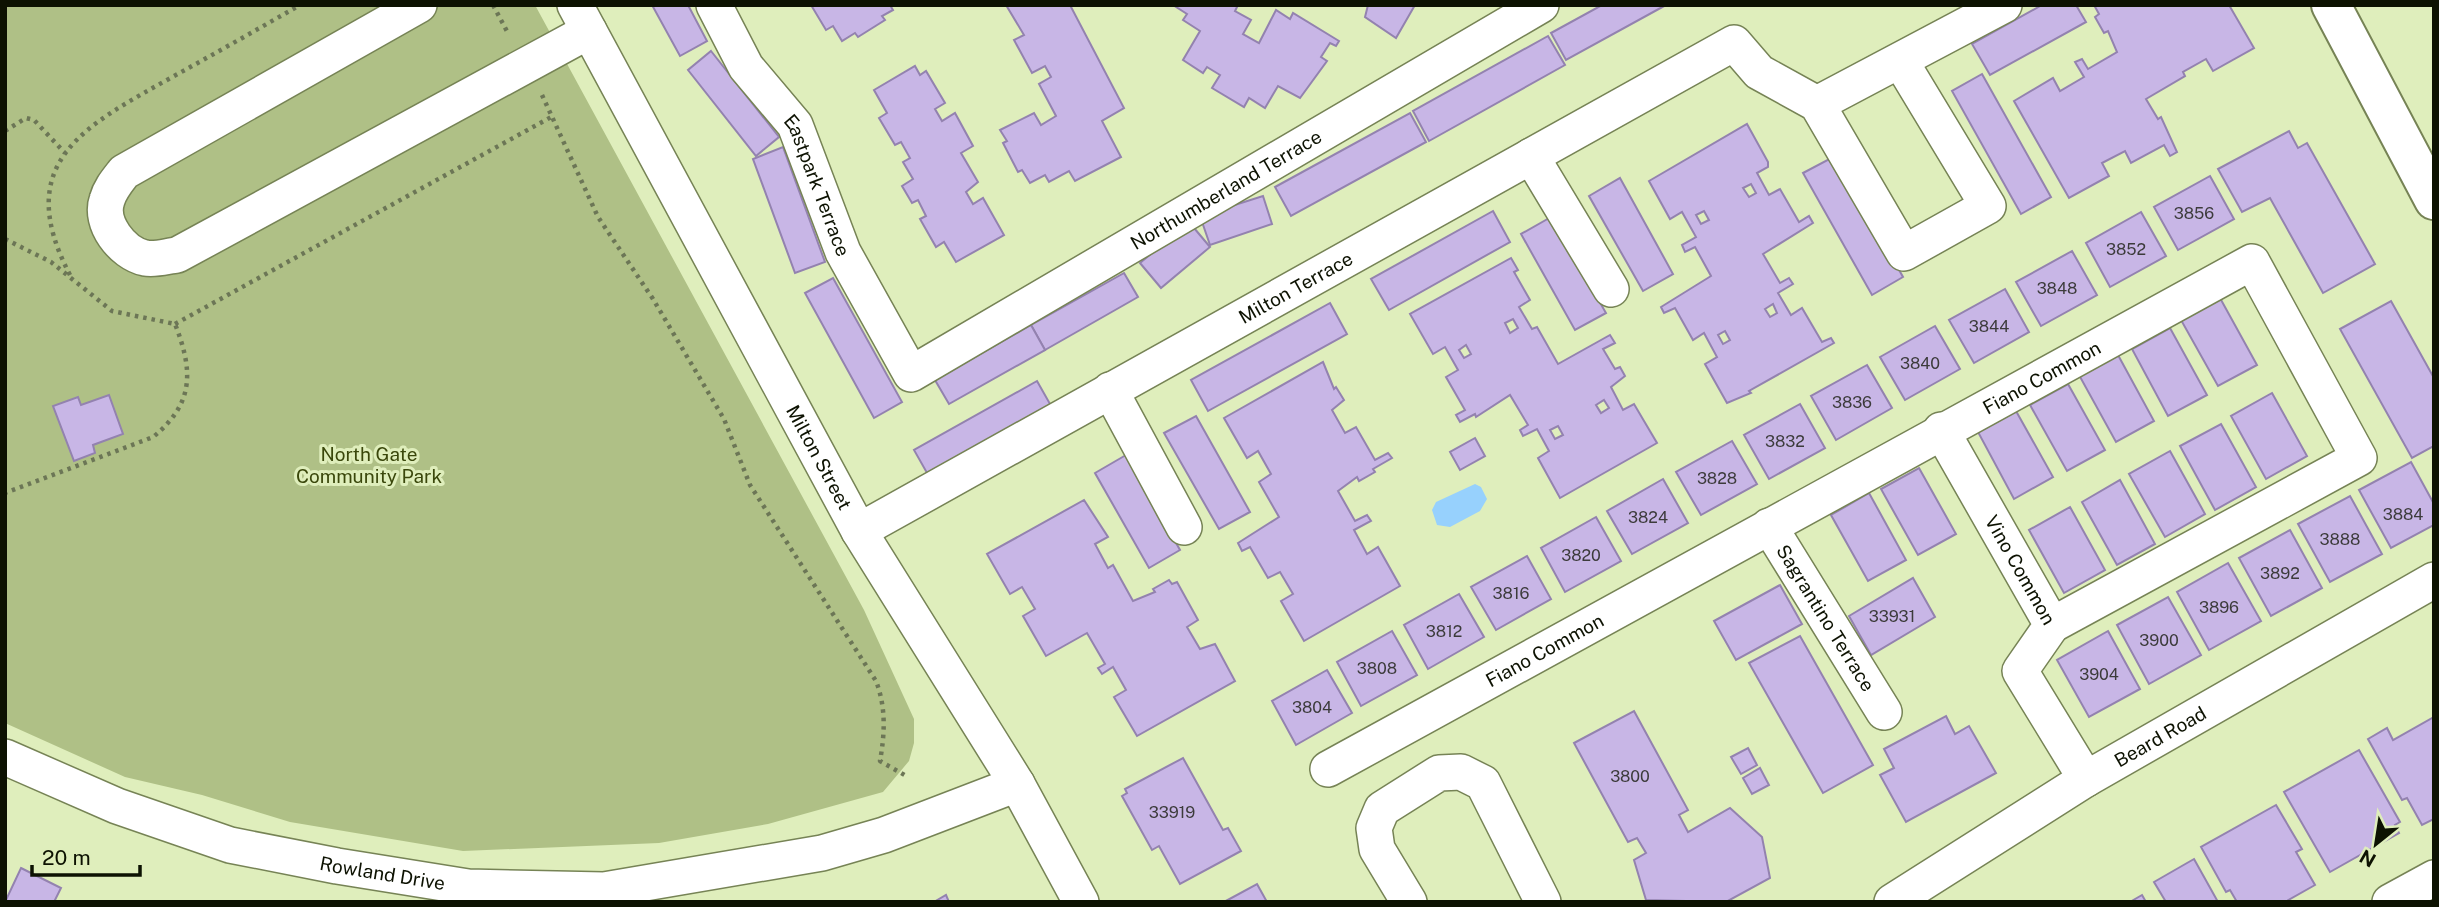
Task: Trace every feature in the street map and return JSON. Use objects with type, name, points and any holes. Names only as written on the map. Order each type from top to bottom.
[{"type":"main road","points":[[2331,5],[2434,200]]},
{"type":"street","points":[[419,5],[124,172],[113,186],[106,202],[106,219],[118,241],[143,258],[177,255],[526,65],[582,18]]},
{"type":"street","name":"Eastpark Terrace","points":[[714,5],[746,67],[795,125],[843,252],[911,374]]},
{"type":"street","name":"Northumberland Terrace","points":[[911,374],[1541,5]]},
{"type":"street","points":[[1901,62],[1988,205],[1904,253],[1817,104],[1901,62],[2004,5]]},
{"type":"street","name":"Milton Street","points":[[582,18],[859,531],[1017,784],[1081,902]]},
{"type":"street","name":"Milton Terrace","points":[[859,531],[1734,43],[1759,72],[1817,104]]},
{"type":"street","points":[[1531,156],[1611,289]]},
{"type":"street","name":"Fiano Common","points":[[1328,769],[1941,430],[2252,262],[2359,458],[2052,625]]},
{"type":"street","points":[[1110,390],[1184,527]]},
{"type":"street","name":"Vino Common","points":[[1941,430],[2052,625],[2020,671],[2085,779]]},
{"type":"street","name":"Sagrantino Terrace","points":[[1769,526],[1884,712]]},
{"type":"street","name":"Beard Road","points":[[1892,902],[2085,779],[2434,580]]},
{"type":"street","name":"Rowland Drive","points":[[5,757],[117,807],[230,845],[468,887],[604,890],[822,853],[884,835],[1017,784]]},
{"type":"street","points":[[1409,902],[1377,849],[1374,828],[1382,808],[1439,773],[1461,772],[1483,783],[1543,902]]},
{"type":"street","points":[[2390,902],[2434,877]]},
{"type":"path","points":[[493,5],[553,116],[598,217],[653,299],[724,419],[750,485],[876,681],[883,698],[880,761],[908,777]]},
{"type":"path","points":[[5,239],[51,262],[112,310],[175,324],[553,116]]},
{"type":"path","points":[[5,131],[26,118],[34,120],[65,153]]},
{"type":"path","points":[[5,493],[103,458],[153,436],[170,423],[182,402],[188,380],[187,354],[175,324]]},
{"type":"green space","name":"North Gate Community Park","points":[[5,5],[535,5],[864,610],[914,719],[914,743],[909,761],[883,792],[768,824],[659,843],[463,851],[290,822],[202,795],[125,777],[5,723]]},
{"type":"water","points":[[1475,484],[1481,487],[1487,499],[1480,511],[1450,527],[1437,525],[1432,510],[1436,502]]},
{"type":"building","points":[[652,5],[688,5],[707,41],[680,56]]},
{"type":"building","points":[[811,5],[890,5],[893,10],[882,16],[885,20],[858,37],[855,33],[842,41],[833,26],[826,30]]},
{"type":"building","points":[[1006,5],[1070,5],[1124,108],[1102,121],[1121,157],[1075,181],[1069,171],[1049,182],[1045,175],[1030,183],[1022,170],[1018,172],[1003,143],[1007,141],[1000,130],[1034,113],[1041,125],[1056,116],[1039,84],[1051,77],[1045,66],[1032,73],[1014,40],[1024,35]]},
{"type":"building","points":[[1173,5],[1238,5],[1235,11],[1251,20],[1243,34],[1259,43],[1276,10],[1290,19],[1293,13],[1339,41],[1336,46],[1330,43],[1321,57],[1327,61],[1300,98],[1278,86],[1265,108],[1249,98],[1244,107],[1212,88],[1220,75],[1207,67],[1203,73],[1183,60],[1200,31],[1183,20],[1187,14]]},
{"type":"building","points":[[1368,5],[1415,5],[1396,38],[1365,17]]},
{"type":"building","points":[[1602,5],[1666,5],[1566,60],[1551,33]]},
{"type":"building","points":[[2042,5],[2076,5],[2086,22],[1990,75],[1972,44]]},
{"type":"building","points":[[2094,5],[2229,5],[2254,48],[2213,71],[2206,59],[2183,72],[2185,76],[2146,99],[2158,119],[2161,117],[2177,152],[2170,156],[2164,145],[2131,163],[2125,151],[2102,163],[2109,176],[2069,198],[2014,101],[2053,78],[2060,91],[2084,77],[2075,62],[2082,59],[2088,69],[2117,52],[2108,31],[2104,33],[2095,17],[2099,14]]},
{"type":"building","points":[[1548,36],[1565,65],[1429,141],[1413,111]]},
{"type":"building","points":[[711,51],[779,137],[756,156],[688,70]]},
{"type":"building","points":[[915,66],[920,75],[926,71],[945,103],[935,109],[942,121],[955,113],[973,146],[961,153],[978,182],[966,192],[973,204],[983,198],[1004,235],[956,262],[944,242],[936,247],[920,219],[926,216],[918,200],[912,203],[902,186],[913,179],[903,162],[910,158],[901,142],[895,145],[879,118],[887,113],[874,90]]},
{"type":"building","points":[[1982,74],[2051,197],[2021,214],[1952,91]]},
{"type":"building","points":[[1410,113],[1426,142],[1291,216],[1275,187]]},
{"type":"building","points":[[1747,124],[1768,162],[1768,167],[1757,173],[1769,195],[1780,189],[1799,222],[1809,216],[1813,223],[1763,254],[1780,283],[1789,278],[1793,284],[1778,293],[1791,315],[1802,308],[1822,342],[1831,338],[1834,343],[1749,391],[1751,393],[1727,403],[1705,364],[1717,357],[1704,333],[1693,340],[1675,308],[1664,313],[1661,307],[1711,276],[1695,247],[1685,252],[1682,245],[1696,237],[1682,212],[1670,219],[1649,181]],"holes":[[[1751,184],[1756,193],[1749,197],[1743,188]],[[1704,211],[1709,220],[1701,224],[1696,215]],[[1773,304],[1777,313],[1770,317],[1765,309]],[[1725,331],[1730,340],[1723,344],[1718,335]]]},
{"type":"building","points":[[2289,131],[2298,148],[2307,143],[2375,264],[2323,293],[2270,198],[2242,212],[2218,169]]},
{"type":"building","points":[[783,147],[825,262],[795,273],[753,159]]},
{"type":"building","points":[[1835,156],[1903,277],[1872,295],[1803,173]]},
{"type":"building","points":[[2210,176],[2234,219],[2178,250],[2154,207]]},
{"type":"building","points":[[1620,178],[1673,274],[1643,291],[1589,196]]},
{"type":"building","points":[[1263,196],[1272,224],[1210,245],[1200,216]]},
{"type":"building","points":[[1493,211],[1510,242],[1389,310],[1371,279]]},
{"type":"building","points":[[2141,212],[2166,256],[2110,287],[2086,243]]},
{"type":"building","points":[[1551,217],[1606,313],[1575,330],[1521,234]]},
{"type":"building","points":[[1189,222],[1210,247],[1161,288],[1140,263]]},
{"type":"building","points":[[2072,251],[2097,295],[2041,326],[2016,282]]},
{"type":"building","points":[[1511,258],[1518,270],[1514,272],[1530,300],[1519,307],[1532,329],[1537,327],[1558,364],[1610,335],[1615,343],[1603,349],[1615,369],[1620,367],[1625,376],[1611,387],[1623,410],[1634,404],[1657,443],[1560,498],[1538,458],[1549,451],[1537,429],[1523,436],[1520,430],[1528,425],[1510,395],[1476,417],[1475,414],[1460,422],[1456,415],[1465,410],[1446,377],[1458,370],[1445,347],[1433,354],[1410,314]],"holes":[[[1513,319],[1518,328],[1510,333],[1505,323]],[[1466,345],[1471,354],[1464,358],[1459,350]],[[1604,400],[1609,408],[1601,413],[1596,405]],[[1558,426],[1563,435],[1555,439],[1550,430]]]},
{"type":"building","points":[[1124,273],[1138,297],[1045,350],[1031,325]]},
{"type":"building","points":[[833,278],[902,402],[874,418],[805,293]]},
{"type":"building","points":[[2005,289],[2029,332],[1974,363],[1949,320]]},
{"type":"building","points":[[2220,298],[2257,365],[2218,386],[2181,320]]},
{"type":"building","points":[[2391,301],[2434,378],[2434,446],[2412,458],[2340,329]]},
{"type":"building","points":[[1330,303],[1347,334],[1208,411],[1191,380]]},
{"type":"building","points":[[1031,325],[1045,350],[949,404],[935,380]]},
{"type":"building","points":[[1935,326],[1960,369],[1905,400],[1880,357]]},
{"type":"building","points":[[2170,328],[2207,395],[2168,416],[2132,349]]},
{"type":"building","points":[[2118,355],[2154,421],[2116,442],[2079,375]]},
{"type":"building","points":[[1323,362],[1334,389],[1336,387],[1344,400],[1332,410],[1345,433],[1356,427],[1375,460],[1388,453],[1392,458],[1373,469],[1375,472],[1359,481],[1357,477],[1338,491],[1355,521],[1367,515],[1371,521],[1354,530],[1367,554],[1378,547],[1400,586],[1304,641],[1281,601],[1293,594],[1280,572],[1268,578],[1250,547],[1242,551],[1238,543],[1279,517],[1259,482],[1271,474],[1258,451],[1247,458],[1224,418]]},
{"type":"building","points":[[1867,365],[1892,408],[1836,440],[1811,396]]},
{"type":"building","points":[[1037,381],[1054,411],[931,480],[914,450]]},
{"type":"building","points":[[2068,384],[2105,450],[2067,471],[2030,405]]},
{"type":"building","points":[[2272,393],[2307,456],[2266,479],[2231,416]]},
{"type":"building","points":[[109,395],[123,434],[93,445],[95,453],[74,461],[53,406],[78,397],[81,405]]},
{"type":"building","points":[[1800,404],[1825,448],[1769,479],[1744,435]]},
{"type":"building","points":[[2016,411],[2053,477],[2014,499],[1978,432]]},
{"type":"building","points":[[1196,416],[1250,512],[1219,529],[1164,433]]},
{"type":"building","points":[[2221,424],[2256,487],[2215,510],[2180,446]]},
{"type":"building","points":[[1475,438],[1485,456],[1460,470],[1450,452]]},
{"type":"building","points":[[1732,441],[1757,484],[1701,515],[1676,472]]},
{"type":"building","points":[[2170,451],[2205,514],[2165,537],[2129,474]]},
{"type":"building","points":[[1126,455],[1180,550],[1149,568],[1095,473]]},
{"type":"building","points":[[2411,462],[2434,504],[2434,525],[2391,548],[2359,490]]},
{"type":"building","points":[[1919,468],[1956,534],[1918,555],[1881,489]]},
{"type":"building","points":[[1663,479],[1688,523],[1632,554],[1607,511]]},
{"type":"building","points":[[2120,480],[2155,544],[2117,565],[2082,502]]},
{"type":"building","points":[[1869,493],[1906,560],[1868,581],[1831,515]]},
{"type":"building","points":[[2350,496],[2382,554],[2330,582],[2298,524]]},
{"type":"building","points":[[1084,500],[1108,537],[1095,544],[1108,568],[1113,565],[1133,601],[1155,592],[1153,589],[1169,580],[1172,584],[1177,582],[1198,620],[1187,627],[1200,649],[1215,644],[1235,681],[1137,736],[1114,697],[1126,690],[1113,667],[1102,674],[1098,668],[1105,664],[1087,633],[1046,656],[1023,616],[1035,609],[1022,587],[1010,594],[987,554]]},
{"type":"building","points":[[2070,507],[2105,570],[2064,593],[2029,530]]},
{"type":"building","points":[[1596,517],[1621,561],[1565,592],[1541,548]]},
{"type":"building","points":[[2290,530],[2322,588],[2271,616],[2239,558]]},
{"type":"building","points":[[1527,556],[1551,599],[1496,630],[1471,587]]},
{"type":"building","points":[[2228,563],[2261,621],[2209,650],[2177,592]]},
{"type":"building","points":[[1913,578],[1935,617],[1871,655],[1849,616]]},
{"type":"building","points":[[1780,585],[1802,624],[1736,660],[1714,621]]},
{"type":"building","points":[[1459,594],[1484,637],[1428,669],[1404,625]]},
{"type":"building","points":[[2168,597],[2201,655],[2149,684],[2117,625]]},
{"type":"building","points":[[1392,631],[1417,675],[1361,706],[1337,662]]},
{"type":"building","points":[[2108,631],[2140,689],[2089,717],[2057,660]]},
{"type":"building","points":[[1800,636],[1873,765],[1823,793],[1749,663]]},
{"type":"building","points":[[1327,670],[1352,713],[1296,745],[1272,701]]},
{"type":"building","points":[[1634,711],[1688,810],[1679,815],[1688,832],[1730,808],[1762,837],[1770,878],[1726,902],[1646,900],[1634,860],[1646,853],[1637,838],[1628,842],[1574,743]]},
{"type":"building","points":[[1946,716],[1955,734],[1969,726],[1996,773],[1906,822],[1880,775],[1894,768],[1884,749]]},
{"type":"building","points":[[2434,717],[2434,819],[2422,825],[2407,798],[2402,800],[2368,739],[2387,728],[2393,740]]},
{"type":"building","points":[[1748,748],[1757,765],[1741,774],[1731,757]]},
{"type":"building","points":[[2359,750],[2400,822],[2395,825],[2399,833],[2330,872],[2284,792]]},
{"type":"building","points":[[1183,758],[1223,830],[1228,828],[1241,851],[1180,884],[1159,846],[1152,850],[1122,796],[1127,793],[1125,789]]},
{"type":"building","points":[[1760,768],[1769,785],[1752,794],[1743,778]]},
{"type":"building","points":[[2276,805],[2302,849],[2296,852],[2315,885],[2285,902],[2237,902],[2230,890],[2226,892],[2201,847]]},
{"type":"building","points":[[2194,859],[2218,902],[2166,902],[2154,882]]},
{"type":"building","points":[[21,868],[61,888],[54,902],[5,902]]},
{"type":"building","points":[[1257,884],[1267,902],[1224,902]]},
{"type":"building","points":[[946,895],[949,902],[934,902]]},
{"type":"building","points":[[2142,895],[2146,902],[2130,902]]}]
